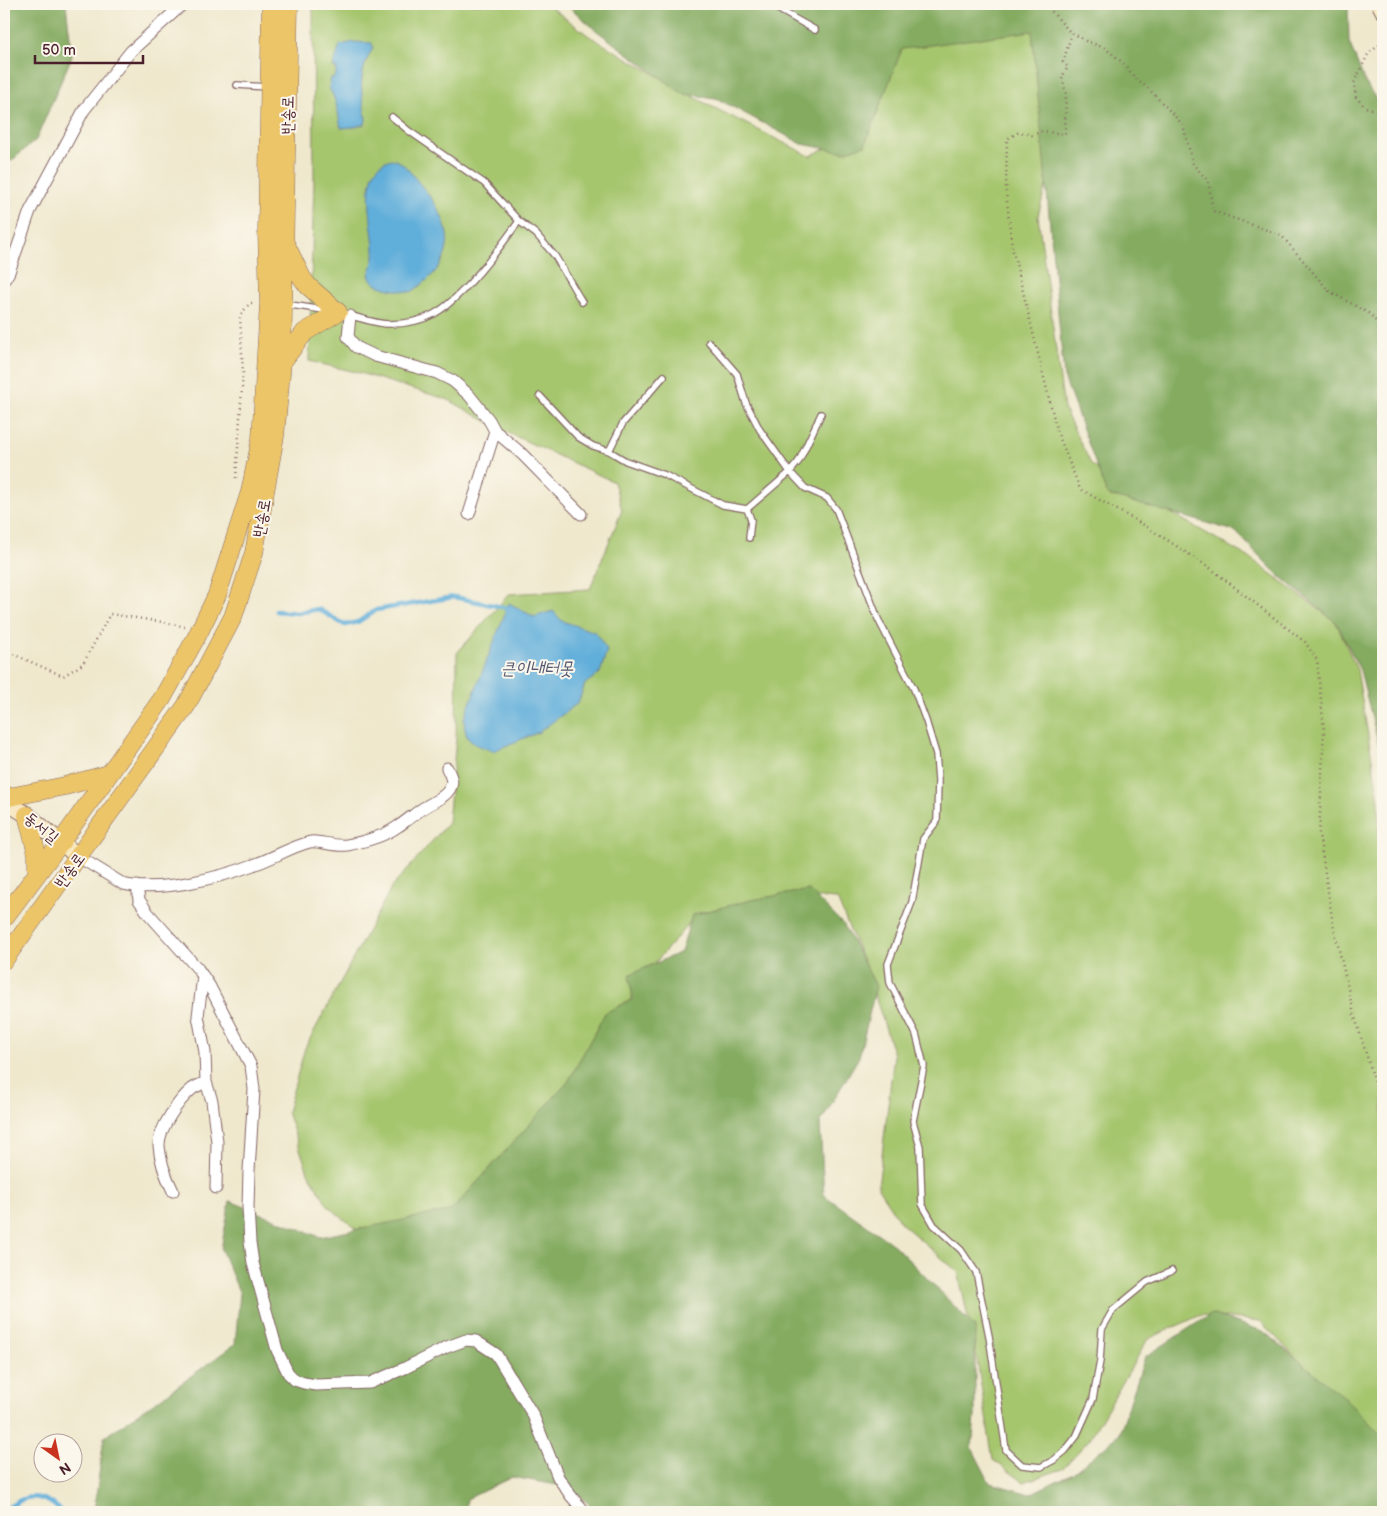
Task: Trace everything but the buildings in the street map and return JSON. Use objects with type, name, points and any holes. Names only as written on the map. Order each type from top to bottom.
[{"type":"main road","name":"반송로","points":[[4,960],[186,706],[232,617],[254,552],[275,436],[282,362],[267,231],[271,4]]},
{"type":"main road","name":"반송로","points":[[4,918],[61,842],[162,699],[217,595],[250,492],[261,439],[284,240],[289,4]]},
{"type":"main road","points":[[282,362],[305,332],[344,314],[308,286],[302,278],[284,240]]},
{"type":"main road","points":[[120,798],[115,800],[109,794],[131,761],[132,751],[129,746]]},
{"type":"main road","points":[[4,799],[109,774]]},
{"type":"main road","points":[[27,815],[37,854],[38,873]]},
{"type":"street","points":[[4,280],[9,272],[30,211],[84,110],[131,51],[183,4]]},
{"type":"street","points":[[1380,4],[1383,10]]},
{"type":"street","points":[[344,314],[348,337],[356,347],[375,356],[437,373],[453,381],[469,395],[489,420],[495,431],[522,454],[582,514]]},
{"type":"street","points":[[469,514],[495,431]]},
{"type":"street","points":[[79,857],[123,884],[161,886],[199,881],[254,865],[312,842],[335,846],[348,844],[376,837],[398,827],[409,817],[441,797],[450,789],[452,780],[447,768]]},
{"type":"street","name":"동서길","points":[[4,799],[79,857]]},
{"type":"street","points":[[137,886],[139,900],[148,913],[203,976],[251,1066],[254,1090],[249,1180],[250,1242],[253,1263],[277,1350],[288,1373],[295,1380],[316,1385],[370,1383],[447,1347],[466,1340],[476,1341],[496,1354],[534,1415],[558,1477],[570,1496],[586,1512]]},
{"type":"street","points":[[203,976],[198,1016],[205,1052],[206,1082],[212,1101],[217,1142],[216,1188]]},
{"type":"street","points":[[173,1191],[162,1163],[158,1144],[162,1128],[170,1115],[192,1089],[206,1082]]},
{"type":"lane","points":[[769,4],[815,30]]},
{"type":"lane","points":[[237,85],[269,88]]},
{"type":"lane","points":[[392,117],[484,183],[520,221],[536,234],[555,256],[582,302]]},
{"type":"lane","points":[[276,304],[344,314],[388,324],[411,322],[434,314],[456,298],[520,221]]},
{"type":"lane","points":[[709,342],[737,374],[746,403],[760,430],[790,472],[805,488],[827,498],[836,509],[878,619],[914,689],[936,754],[938,780],[937,821],[923,839],[912,902],[888,964],[890,983],[916,1034],[924,1066],[913,1121],[920,1148],[922,1204],[934,1226],[961,1250],[976,1272],[989,1336],[1006,1450],[1022,1466],[1041,1466],[1054,1460],[1065,1451],[1076,1437],[1094,1399],[1100,1361],[1102,1329],[1113,1310],[1147,1282],[1172,1271]]},
{"type":"lane","points":[[609,451],[623,422],[664,376]]},
{"type":"lane","points":[[540,396],[578,437],[593,446],[609,451],[626,461],[665,475],[723,505],[747,509]]},
{"type":"lane","points":[[747,509],[790,472],[799,461],[820,414]]},
{"type":"lane","points":[[747,509],[751,520],[749,538]]},
{"type":"path","points":[[1045,4],[1069,31],[1086,41],[1105,48],[1122,62],[1135,78],[1148,88],[1183,125],[1193,164],[1208,181],[1213,211],[1281,235],[1329,291],[1370,314],[1383,330]]},
{"type":"path","points":[[1072,33],[1063,62],[1068,67],[1062,77],[1066,93],[1065,134],[1042,132],[1032,135],[1019,132],[1007,139],[1006,192],[1012,248],[1058,431],[1080,489],[1144,525],[1210,568],[1305,642],[1317,660],[1324,730],[1319,834],[1335,933],[1354,1014],[1383,1109]]},
{"type":"path","points":[[1383,42],[1368,54],[1354,83],[1356,97],[1365,107],[1383,112]]},
{"type":"path","points":[[235,480],[242,373],[240,315],[250,303],[276,304]]},
{"type":"path","points":[[4,650],[63,676],[82,664],[110,614],[185,627]]},
{"type":"green space","points":[[4,4],[66,4],[72,56],[36,140],[4,167]]},
{"type":"green space","points":[[313,4],[547,4],[589,36],[703,102],[810,156],[872,125],[885,37],[1043,4],[1056,147],[1038,216],[1064,409],[1091,464],[1115,481],[1250,558],[1336,622],[1357,670],[1379,800],[1378,907],[1383,947],[1383,1467],[1358,1421],[1260,1321],[1201,1315],[1148,1339],[1089,1440],[1062,1469],[1024,1482],[993,1460],[976,1354],[958,1272],[901,1223],[878,1188],[894,1055],[866,968],[837,899],[780,895],[698,913],[642,978],[582,1089],[452,1227],[388,1254],[329,1207],[308,1172],[287,1112],[305,1048],[391,888],[448,823],[456,739],[457,653],[509,594],[590,589],[622,510],[614,482],[502,430],[449,400],[360,373],[309,361],[314,180]]},
{"type":"green space","points":[[566,4],[1348,4],[1349,42],[1365,82],[1383,110],[1383,762],[1360,670],[1336,622],[1278,575],[1235,531],[1107,495],[1064,377],[1032,31],[902,49],[865,145],[844,152],[802,144],[716,98],[683,94],[597,31]]},
{"type":"green space","points":[[809,890],[844,925],[876,986],[859,1057],[820,1123],[824,1195],[895,1246],[975,1327],[975,1416],[972,1448],[990,1483],[1030,1494],[1073,1473],[1119,1435],[1145,1357],[1211,1314],[1263,1331],[1347,1400],[1383,1437],[1383,1512],[598,1512],[569,1487],[512,1477],[467,1499],[465,1512],[94,1512],[104,1437],[235,1344],[240,1294],[221,1249],[230,1201],[320,1237],[452,1210],[568,1082],[605,1013],[633,999],[629,975],[681,952],[692,915],[751,900]]},
{"type":"water","points":[[354,42],[372,43],[373,48],[362,75],[366,119],[365,124],[341,128],[336,102],[329,88],[331,78],[335,77],[337,69],[333,67],[340,45]]},
{"type":"water","points":[[392,159],[411,172],[432,199],[446,228],[445,255],[427,280],[411,292],[393,290],[376,284],[369,275],[374,257],[369,202],[370,187],[373,174],[380,164]]},
{"type":"water","name":"큰이내터못","points":[[509,603],[534,617],[553,611],[562,621],[595,632],[607,650],[600,673],[585,684],[578,703],[539,732],[493,751],[475,744],[468,738],[464,719]]},
{"type":"waterway","points":[[276,611],[297,613],[318,609],[345,625],[358,622],[376,610],[454,597],[507,608]]},
{"type":"waterway","points":[[4,1510],[21,1500],[32,1497],[43,1499],[53,1504],[61,1512]]}]
